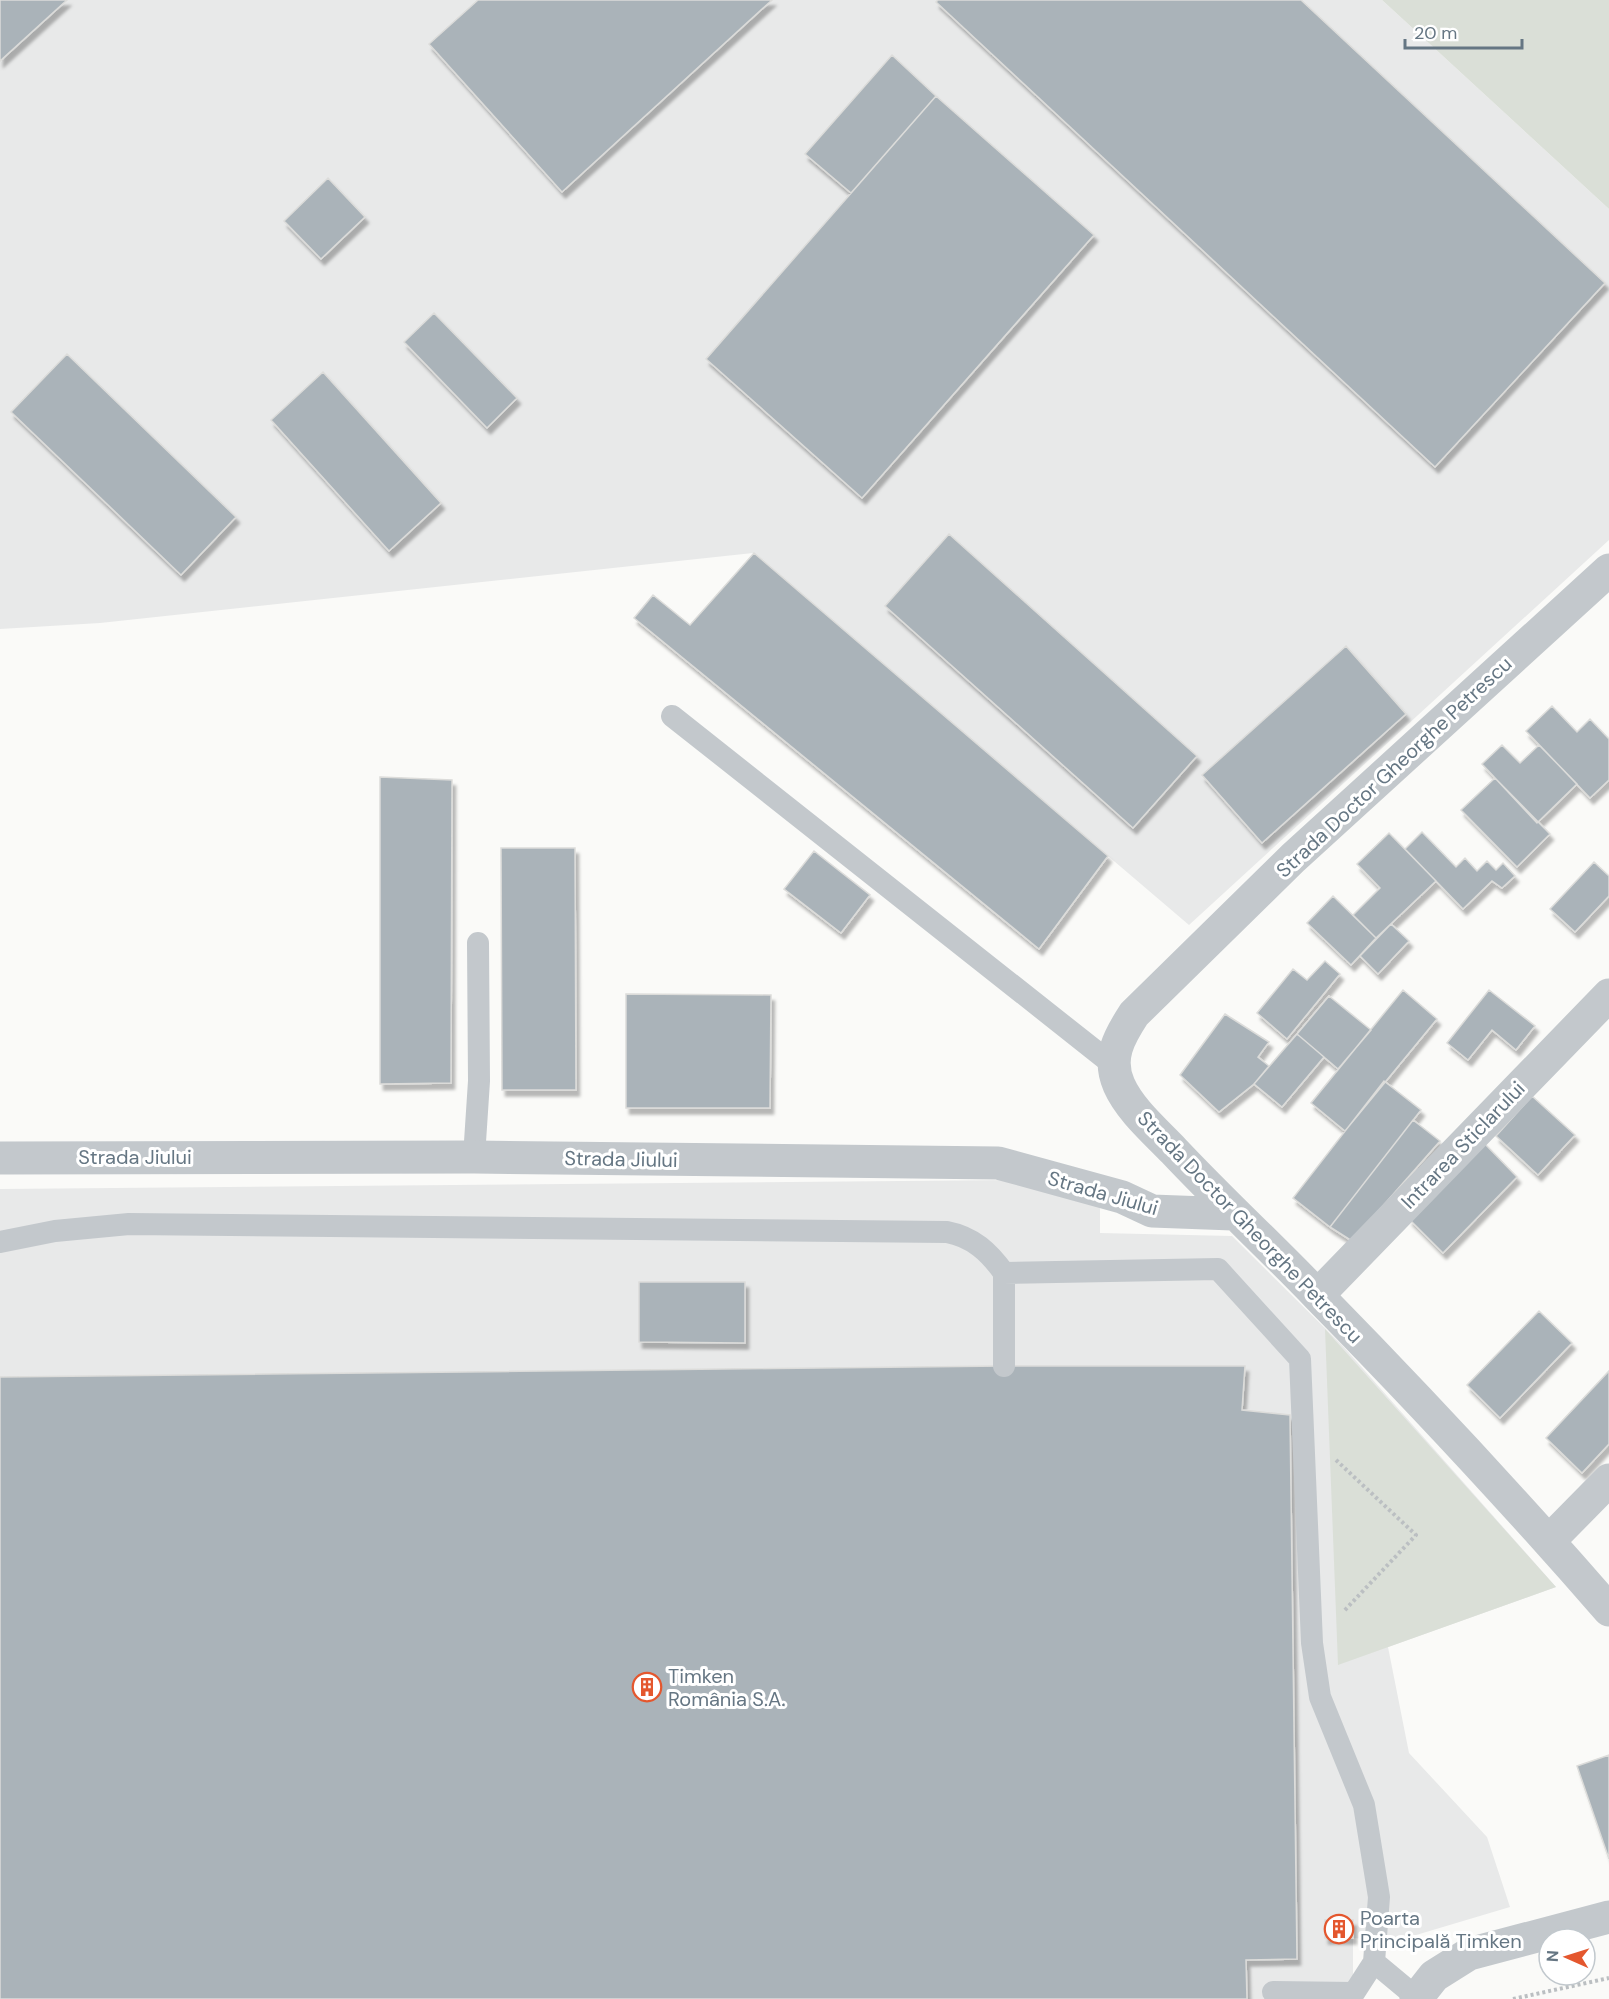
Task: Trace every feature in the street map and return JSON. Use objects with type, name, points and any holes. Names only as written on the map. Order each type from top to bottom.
[{"type":"street","name":"Strada Doctor Gheorghe Petrescu","points":[[1609,570],[1293,858],[1134,1014],[1119,1038],[1112,1064],[1119,1086],[1146,1121],[1233,1214],[1318,1295],[1549,1541],[1609,1610]]},
{"type":"street","name":"Intrarea Sticlarului","points":[[1318,1295],[1609,995]]},
{"type":"street","name":"Strada Jiului","points":[[1,1157],[474,1157],[998,1163],[1122,1197],[1152,1211],[1233,1214]]},
{"type":"street","points":[[1549,1541],[1609,1480]]},
{"type":"street","points":[[1416,1998],[1434,1976],[1469,1954],[1609,1917]]},
{"type":"lane","points":[[672,716],[1112,1064]]},
{"type":"lane","points":[[474,1157],[479,1081],[478,943]]},
{"type":"lane","points":[[0,1242],[55,1232],[129,1224],[947,1232],[965,1235],[993,1258],[1004,1273],[1004,1366]]},
{"type":"lane","points":[[1004,1273],[1218,1269],[1300,1359],[1305,1431],[1312,1644],[1320,1697],[1364,1805],[1379,1898],[1374,1962],[1354,1993],[1273,1992]]},
{"type":"lane","points":[[1374,1962],[1416,1998]]},
{"type":"path","points":[[1305,1431],[1416,1535],[1312,1644]]},
{"type":"path","points":[[1513,1999],[1609,1978]]},
{"type":"shaded area","points":[[0,0],[1382,0],[1609,209],[1609,540],[1189,925],[753,553],[100,623],[0,629]]},
{"type":"shaded area","points":[[1382,0],[1609,0],[1609,209]]},
{"type":"shaded area","name":"Timken România S.A.","points":[[1012,1180],[1100,1198],[1100,1233],[1232,1236],[1342,1345],[1556,1587],[1388,1647],[1409,1753],[1487,1837],[1510,1907],[1396,1941],[1353,1938],[1353,1999],[0,1999],[0,1189]]},
{"type":"shaded area","points":[[1325,1329],[1556,1587],[1338,1665]]},
{"type":"building","points":[[0,0],[67,0],[0,61]]},
{"type":"building","points":[[478,0],[772,0],[562,192],[429,44]]},
{"type":"building","points":[[938,0],[1301,0],[1605,283],[1435,467],[936,2]]},
{"type":"building","points":[[892,55],[936,96],[851,193],[805,154]]},
{"type":"building","points":[[936,96],[1094,235],[862,498],[706,359]]},
{"type":"building","points":[[328,178],[365,217],[321,259],[284,221]]},
{"type":"building","points":[[434,313],[517,398],[487,428],[404,342]]},
{"type":"building","points":[[67,354],[236,517],[181,575],[11,412]]},
{"type":"building","points":[[323,372],[441,503],[389,551],[271,420]]},
{"type":"building","points":[[949,534],[1197,756],[1133,828],[885,606]]},
{"type":"building","points":[[754,553],[1108,856],[1039,949],[634,618],[653,595],[690,625]]},
{"type":"building","points":[[1346,646],[1406,714],[1262,843],[1202,775]]},
{"type":"building","points":[[1552,706],[1577,732],[1590,719],[1609,739],[1609,780],[1590,798],[1526,731]]},
{"type":"building","points":[[1502,745],[1520,763],[1539,745],[1577,784],[1537,823],[1482,764]]},
{"type":"building","points":[[380,777],[452,780],[451,1083],[380,1084]]},
{"type":"building","points":[[1495,778],[1550,834],[1517,867],[1461,810]]},
{"type":"building","points":[[1422,832],[1456,867],[1465,858],[1477,871],[1487,861],[1496,870],[1503,863],[1515,876],[1502,888],[1492,881],[1463,909],[1405,849]]},
{"type":"building","points":[[1389,833],[1436,881],[1376,938],[1353,915],[1380,888],[1357,864]]},
{"type":"building","points":[[501,848],[575,848],[576,1090],[502,1090]]},
{"type":"building","points":[[814,851],[870,895],[841,933],[784,889]]},
{"type":"building","points":[[1594,862],[1609,876],[1609,896],[1575,932],[1550,909]]},
{"type":"building","points":[[1333,896],[1376,938],[1351,965],[1307,923]]},
{"type":"building","points":[[1391,924],[1409,941],[1378,974],[1360,956]]},
{"type":"building","points":[[1325,961],[1340,974],[1287,1039],[1257,1013],[1293,969],[1307,980]]},
{"type":"building","points":[[1403,990],[1437,1019],[1345,1131],[1311,1103]]},
{"type":"building","points":[[1489,990],[1535,1026],[1516,1050],[1492,1030],[1468,1060],[1447,1043]]},
{"type":"building","points":[[626,994],[771,995],[770,1108],[626,1108]]},
{"type":"building","points":[[1329,996],[1371,1030],[1338,1069],[1297,1034]]},
{"type":"building","points":[[1225,1014],[1269,1042],[1258,1057],[1269,1066],[1254,1084],[1219,1112],[1180,1075]]},
{"type":"building","points":[[1297,1034],[1324,1057],[1282,1107],[1254,1084]]},
{"type":"building","points":[[1384,1081],[1421,1110],[1330,1227],[1293,1198]]},
{"type":"building","points":[[1532,1096],[1575,1135],[1538,1175],[1496,1136]]},
{"type":"building","points":[[1413,1120],[1440,1141],[1352,1241],[1330,1227]]},
{"type":"building","points":[[1483,1142],[1517,1177],[1443,1253],[1409,1219]]},
{"type":"building","points":[[639,1282],[745,1282],[745,1343],[639,1342]]},
{"type":"building","points":[[1539,1311],[1572,1343],[1500,1418],[1467,1385]]},
{"type":"building","name":"Timken România S.A.","points":[[1004,1366],[1245,1366],[1242,1410],[1290,1415],[1297,1959],[1246,1960],[1247,1999],[0,1999],[0,1377]]},
{"type":"building","points":[[1609,1371],[1609,1444],[1582,1473],[1546,1438]]},
{"type":"building","points":[[1609,1755],[1609,1859],[1577,1766]]},
{"type":"building","name":"Poarta Principală Timken","points":[[1325,1920],[1353,1920],[1353,1938],[1325,1938]]},
{"type":"place","name":"Timken România S.A.","points":[[647,1687]]},
{"type":"place","name":"Poarta Principală Timken","points":[[1339,1929]]}]
